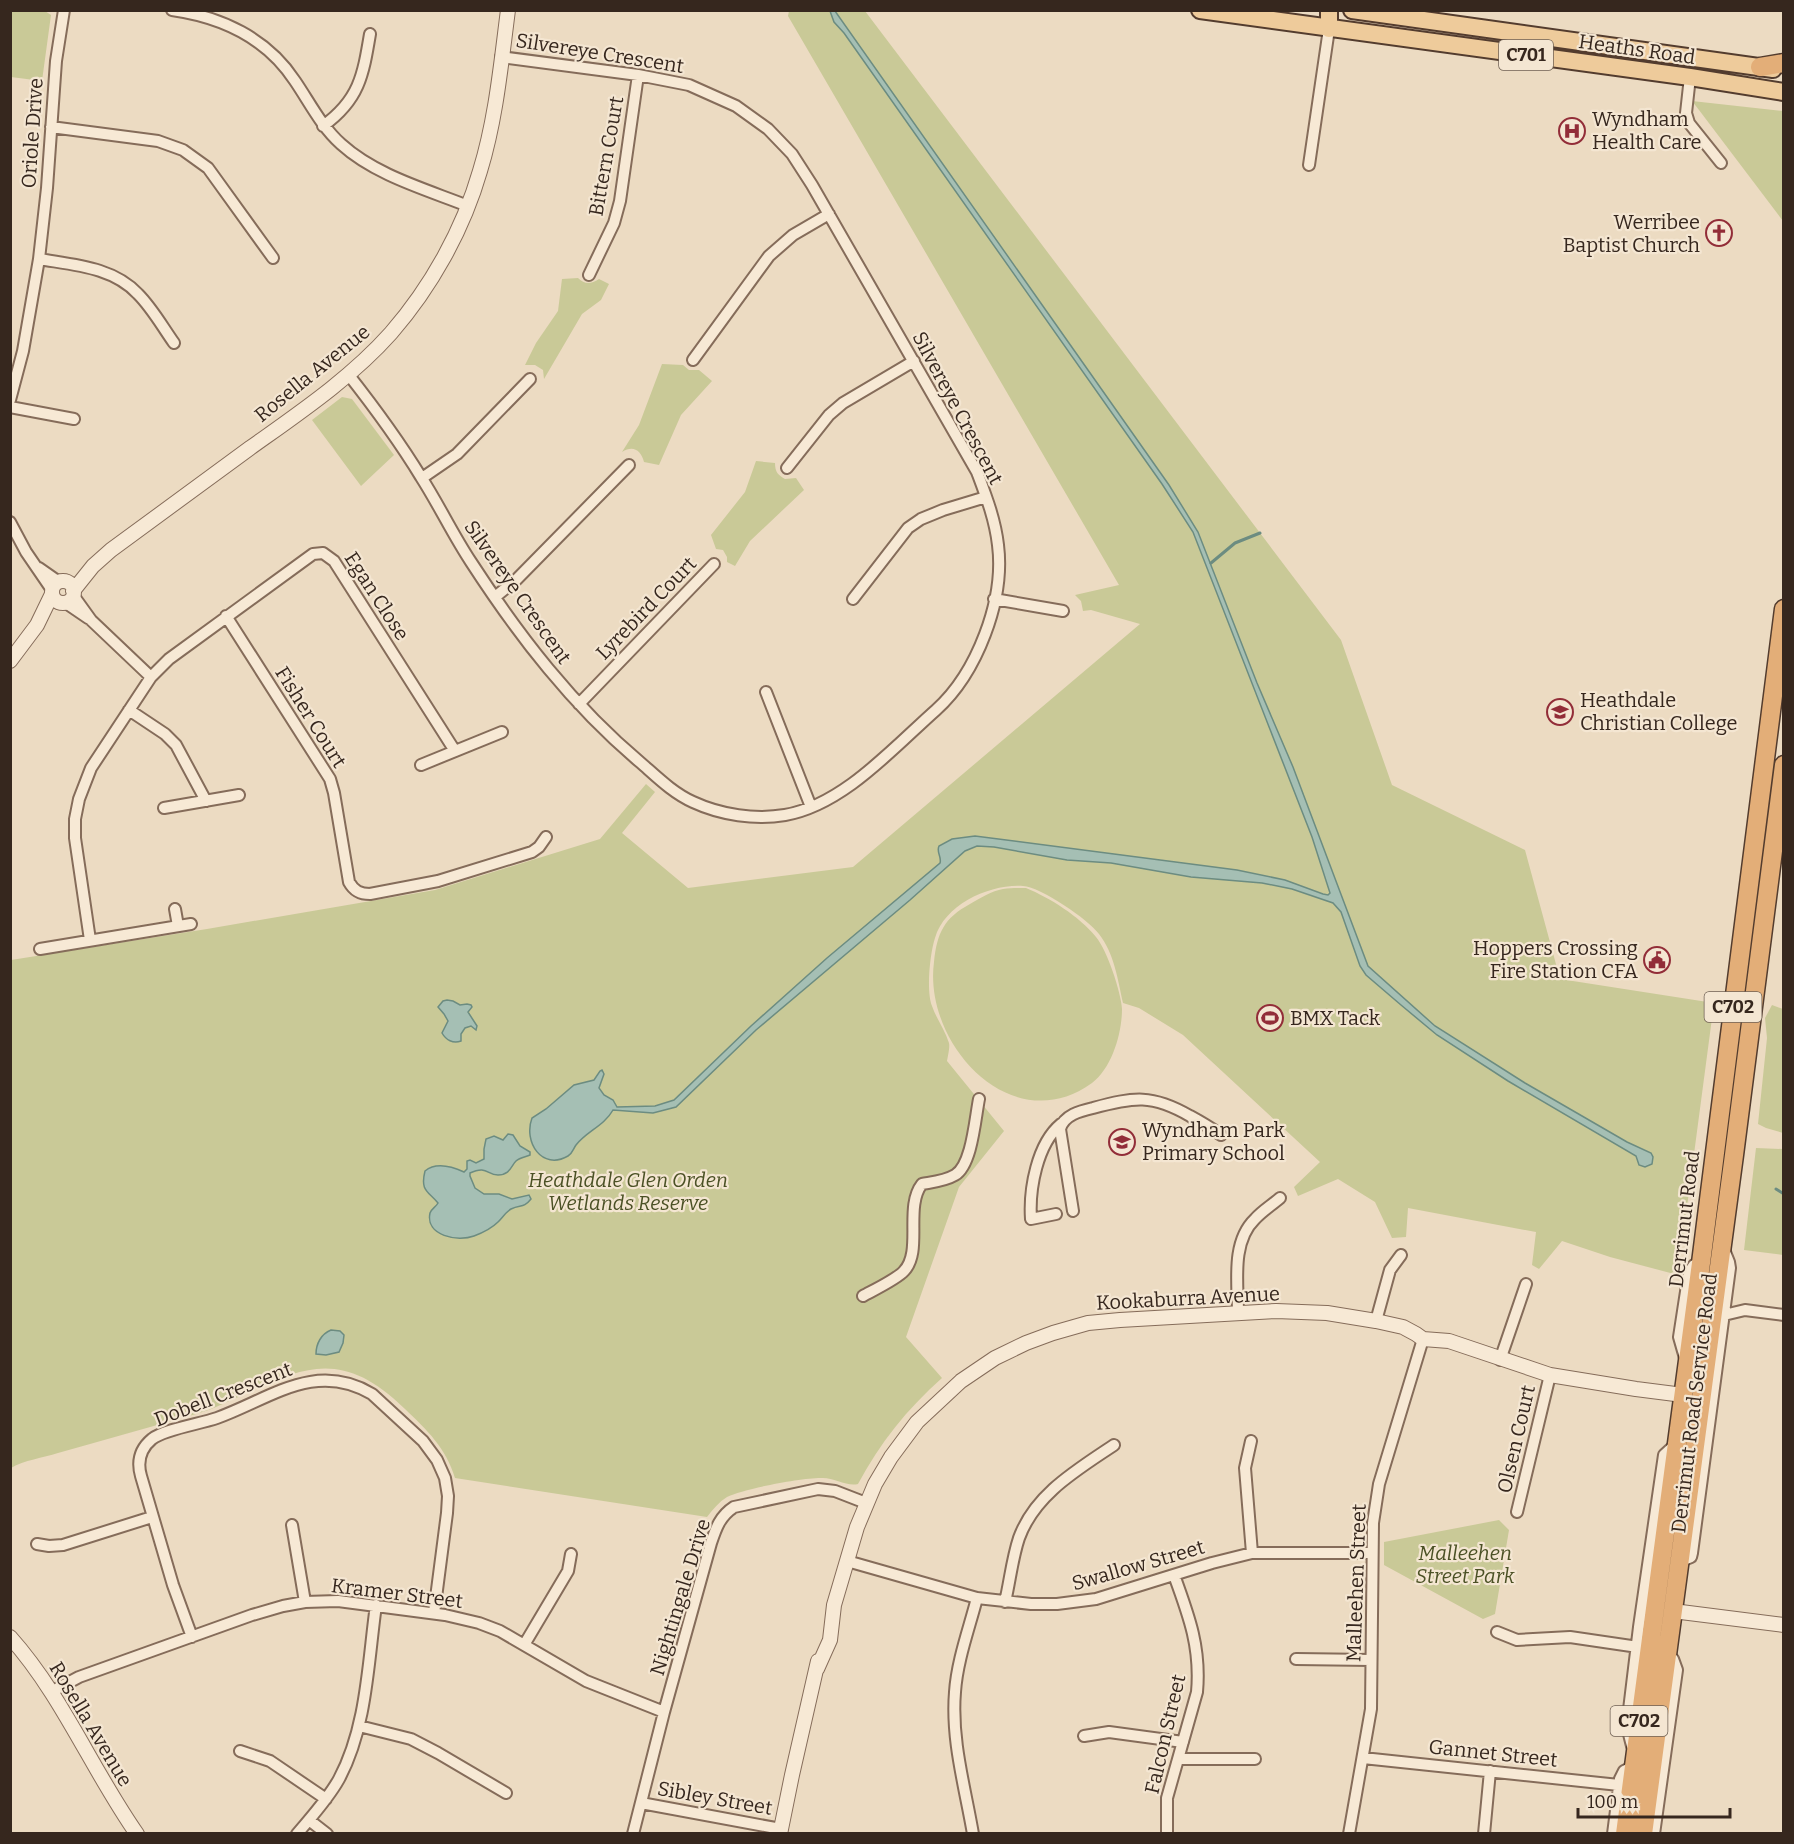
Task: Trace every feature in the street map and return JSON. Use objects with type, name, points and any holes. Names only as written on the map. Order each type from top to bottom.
[{"type":"highway","points":[[1760,67],[1784,63]]},
{"type":"highway","name":"Derrimut Road","points":[[1625,1833],[1625,1788],[1634,1760],[1701,1263],[1783,617]]},
{"type":"highway","points":[[1772,704],[1778,686],[1784,678]]},
{"type":"highway","name":"Derrimut Road","points":[[1643,1833],[1756,984],[1778,844],[1784,765]]},
{"type":"highway","points":[[1736,982],[1756,984]]},
{"type":"highway","points":[[1683,1395],[1702,1397]]},
{"type":"highway","points":[[1654,1608],[1673,1611]]},
{"type":"highway","points":[[1646,1668],[1657,1656],[1668,1655]]},
{"type":"highway","points":[[1625,1788],[1636,1796],[1644,1793],[1651,1776]]},
{"type":"main road","name":"Heaths Road","points":[[1200,10],[1784,92]]},
{"type":"main road","points":[[1329,10],[1329,29]]},
{"type":"main road","points":[[1329,29],[1343,10]]},
{"type":"main road","name":"Heaths Road","points":[[1352,10],[1784,70]]},
{"type":"main road","points":[[1658,53],[1683,63],[1689,70],[1690,77]]},
{"type":"street","name":"Oriole Drive","points":[[10,400],[25,341],[39,259],[47,188],[56,61],[64,10]]},
{"type":"street","points":[[172,10],[218,21],[243,32],[260,44],[286,69],[323,126],[351,153],[376,168],[468,206]]},
{"type":"street","name":"Rosella Avenue","points":[[10,661],[62,593],[111,550],[307,407],[348,374],[392,332],[421,294],[450,245],[468,206],[486,148],[508,10]]},
{"type":"street","points":[[1309,165],[1329,29]]},
{"type":"street","points":[[323,126],[345,108],[356,90],[363,73],[370,34]]},
{"type":"street","name":"Silvereye Crescent","points":[[348,374],[390,430],[422,478],[470,561],[531,648],[579,704],[630,754],[675,792],[692,802],[734,815],[761,817],[785,815],[828,800],[852,783],[944,703],[969,671],[982,642],[994,599],[998,572],[999,548],[994,521],[986,497],[977,472],[829,214],[792,154],[768,129],[752,117],[702,89],[674,81],[638,75],[501,57]]},
{"type":"street","name":"Bittern Court","points":[[589,275],[614,223],[620,201],[638,75]]},
{"type":"street","points":[[1690,77],[1686,113],[1689,123],[1721,163]]},
{"type":"street","points":[[51,127],[158,141],[183,150],[201,162],[215,178],[273,258]]},
{"type":"street","points":[[693,360],[769,256],[793,235],[829,214]]},
{"type":"street","points":[[39,259],[103,271],[123,281],[139,295],[174,343]]},
{"type":"street","points":[[787,468],[829,415],[843,403],[914,361]]},
{"type":"street","points":[[422,478],[457,454],[530,380]]},
{"type":"street","points":[[10,407],[74,419]]},
{"type":"street","points":[[495,597],[516,580],[629,465]]},
{"type":"street","points":[[854,599],[908,528],[921,519],[986,497]]},
{"type":"street","points":[[10,522],[34,564],[151,677]]},
{"type":"street","name":"Egan Close","points":[[90,940],[75,828],[82,787],[91,768],[151,677],[169,659],[308,557],[316,553],[327,554],[334,561],[455,751]]},
{"type":"street","name":"Lyrebird Court","points":[[579,704],[714,564]]},
{"type":"street","points":[[994,599],[1063,611]]},
{"type":"street","name":"Fisher Court","points":[[226,616],[330,779],[349,882],[354,890],[370,894],[438,881],[532,852],[546,837]]},
{"type":"street","points":[[766,692],[811,807]]},
{"type":"street","points":[[129,710],[165,734],[176,745],[206,801]]},
{"type":"street","points":[[421,765],[502,732]]},
{"type":"street","points":[[164,808],[239,795]]},
{"type":"street","points":[[175,909],[178,927]]},
{"type":"street","points":[[40,949],[191,924]]},
{"type":"street","points":[[863,1296],[904,1271],[912,1251],[913,1220],[918,1190],[922,1184],[957,1174],[963,1166],[970,1148],[979,1099]]},
{"type":"street","points":[[1056,1214],[1031,1219],[1030,1195],[1048,1140],[1053,1131],[1067,1118],[1085,1110],[1121,1101],[1150,1099],[1172,1105],[1221,1135]]},
{"type":"street","points":[[1062,1124],[1060,1138],[1073,1211]]},
{"type":"street","points":[[1238,1313],[1238,1254],[1245,1232],[1254,1220],[1280,1198]]},
{"type":"street","name":"Derrimut Road Service Road","points":[[1681,1561],[1691,1557],[1692,1552],[1725,1315],[1730,1268],[1722,1244]]},
{"type":"street","points":[[1376,1321],[1390,1270],[1401,1255]]},
{"type":"street","points":[[1500,1360],[1526,1284]]},
{"type":"street","points":[[1725,1315],[1745,1310],[1784,1315]]},
{"type":"street","name":"Kookaburra Avenue","points":[[781,1831],[822,1647],[822,1631],[834,1605],[856,1527],[866,1503],[891,1457],[917,1422],[961,1381],[995,1358],[1053,1333],[1088,1323],[1276,1311],[1327,1313],[1403,1327],[1423,1339],[1449,1341],[1550,1375],[1683,1395]]},
{"type":"street","name":"Malleehen Street","points":[[1349,1833],[1371,1709],[1372,1553],[1378,1484],[1423,1339]]},
{"type":"street","name":"Olsen Court","points":[[1517,1512],[1550,1375]]},
{"type":"street","name":"Dobell Crescent","points":[[192,1637],[152,1517],[141,1476],[139,1462],[142,1451],[151,1440],[163,1434],[217,1418],[304,1382],[333,1380],[363,1388],[423,1441],[437,1460],[445,1478],[448,1496],[434,1613]]},
{"type":"street","points":[[1251,1441],[1245,1468],[1252,1553]]},
{"type":"street","points":[[1005,1602],[1020,1537],[1029,1518],[1060,1482],[1114,1444]]},
{"type":"street","name":"Derrimut Road Service Road","points":[[1634,1760],[1628,1726],[1639,1627],[1664,1455],[1676,1444]]},
{"type":"street","name":"Nightingale Drive","points":[[633,1833],[665,1707],[711,1543],[720,1520],[740,1505],[818,1489],[835,1491],[866,1503]]},
{"type":"street","points":[[37,1544],[63,1545],[152,1517]]},
{"type":"street","points":[[292,1526],[305,1602]]},
{"type":"street","name":"Swallow Street","points":[[847,1561],[977,1598],[1005,1602],[1057,1604],[1096,1599],[1252,1553],[1372,1553]]},
{"type":"street","points":[[524,1645],[568,1571],[571,1554]]},
{"type":"street","name":"Falcon Street","points":[[1167,1833],[1167,1798],[1197,1692],[1198,1660],[1189,1617],[1174,1575]]},
{"type":"street","points":[[973,1833],[954,1717],[960,1661],[977,1598]]},
{"type":"street","name":"Kramer Street","points":[[51,1692],[79,1677],[267,1610],[305,1602],[338,1601],[434,1613],[479,1623],[500,1631],[586,1681],[628,1697],[665,1707]]},
{"type":"street","points":[[297,1833],[326,1799],[352,1750],[359,1726],[376,1605]]},
{"type":"street","points":[[1673,1611],[1784,1625]]},
{"type":"street","points":[[1497,1632],[1517,1640],[1570,1637],[1638,1647]]},
{"type":"street","name":"Rosella Avenue","points":[[10,1637],[34,1666],[51,1692],[108,1791],[137,1833]]},
{"type":"street","points":[[1654,1833],[1677,1670],[1673,1659],[1668,1655]]},
{"type":"street","points":[[1296,1659],[1371,1660]]},
{"type":"street","points":[[359,1726],[411,1740],[438,1753],[506,1793]]},
{"type":"street","points":[[1084,1737],[1109,1732],[1183,1742]]},
{"type":"street","points":[[240,1751],[270,1761],[326,1799]]},
{"type":"street","name":"Gannet Street","points":[[1363,1758],[1625,1788]]},
{"type":"street","points":[[1178,1759],[1255,1759]]},
{"type":"street","points":[[1484,1833],[1490,1771]]},
{"type":"street","points":[[1613,1833],[1625,1788]]},
{"type":"street","name":"Sibley Street","points":[[641,1803],[781,1831]]},
{"type":"street","points":[[309,1820],[327,1833]]},
{"type":"green space","points":[[11,10],[45,11],[51,15],[42,81],[11,77]]},
{"type":"green space","name":"Heathdale Glen Orden Wetlands Reserve","points":[[789,11],[865,11],[1341,640],[1392,785],[1525,850],[1560,979],[1714,1003],[1678,1275],[1610,1257],[1562,1241],[1539,1269],[1532,1265],[1536,1232],[1408,1208],[1406,1237],[1392,1238],[1375,1202],[1338,1179],[1298,1196],[1294,1187],[1320,1162],[1183,1035],[1139,1008],[1123,1003],[1112,958],[1104,941],[1094,928],[1064,905],[1041,892],[1023,886],[1010,886],[997,888],[970,898],[959,906],[940,926],[933,945],[929,991],[934,1011],[949,1043],[947,1061],[1004,1131],[959,1187],[906,1337],[942,1378],[895,1427],[875,1454],[858,1484],[814,1478],[759,1487],[727,1497],[707,1517],[455,1478],[441,1449],[405,1409],[380,1387],[356,1375],[334,1369],[312,1369],[290,1375],[204,1412],[28,1461],[11,1468],[11,960],[435,890],[600,839],[646,784],[655,792],[622,833],[688,888],[853,867],[1140,624],[1091,610],[1083,611],[1081,601],[1075,595],[1119,585],[788,16]]},
{"type":"green space","points":[[1692,101],[1783,111],[1783,221],[1699,110]]},
{"type":"green space","points":[[578,278],[586,283],[599,279],[609,284],[601,300],[582,314],[544,379],[543,370],[535,365],[525,365],[536,343],[558,311],[562,279]]},
{"type":"green space","points":[[662,364],[683,365],[689,370],[699,370],[712,381],[681,415],[659,465],[644,462],[641,454],[636,450],[630,449],[622,452],[639,425]]},
{"type":"green space","points":[[342,397],[352,399],[394,455],[361,486],[312,420]]},
{"type":"green space","points":[[756,461],[775,463],[779,475],[785,479],[796,478],[804,490],[750,541],[735,566],[727,562],[723,550],[716,549],[711,535],[745,492]]},
{"type":"green space","points":[[1026,888],[1064,908],[1096,937],[1109,961],[1121,1002],[1122,1018],[1118,1039],[1105,1068],[1092,1083],[1062,1098],[1032,1100],[1004,1092],[979,1075],[958,1052],[943,1024],[934,993],[935,952],[943,927],[948,921],[961,909],[990,893],[1003,889]]},
{"type":"green space","points":[[1772,1005],[1783,1009],[1783,1133],[1758,1124],[1767,1038],[1765,1018]]},
{"type":"green space","points":[[1756,1148],[1783,1149],[1783,1255],[1744,1250]]},
{"type":"green space","name":"Malleehen Street Park","points":[[1499,1520],[1509,1530],[1495,1614],[1483,1619],[1384,1565],[1384,1542]]},
{"type":"shaded area","points":[[830,11],[835,11],[1169,485],[1198,532],[1257,683],[1293,767],[1368,966],[1435,1026],[1525,1083],[1627,1142],[1651,1153],[1652,1164],[1645,1167],[1639,1165],[1636,1156],[1508,1081],[1437,1035],[1366,975],[1360,966],[1341,912],[1333,903],[1292,889],[1262,883],[1191,877],[1111,863],[1067,860],[977,846],[965,851],[756,1030],[676,1107],[653,1113],[613,1110],[605,1120],[580,1140],[568,1156],[559,1160],[550,1160],[537,1152],[530,1136],[532,1118],[574,1085],[594,1080],[602,1070],[604,1074],[599,1088],[604,1095],[613,1100],[617,1107],[655,1106],[674,1100],[751,1026],[827,958],[940,863],[939,846],[952,839],[975,836],[1237,870],[1285,880],[1323,894],[1330,893],[1312,837],[1193,532],[1162,484],[834,22]]},
{"type":"shaded area","points":[[447,1000],[472,1007],[468,1012],[477,1026],[476,1030],[471,1026],[465,1028],[461,1034],[461,1041],[450,1041],[442,1033],[448,1021],[438,1007]]},
{"type":"shaded area","points":[[508,1134],[513,1135],[520,1146],[530,1152],[530,1155],[514,1163],[505,1174],[494,1175],[480,1170],[470,1173],[470,1176],[475,1188],[484,1194],[499,1194],[512,1199],[529,1195],[531,1199],[524,1205],[511,1209],[493,1226],[474,1236],[460,1238],[438,1232],[430,1221],[431,1212],[438,1203],[424,1187],[425,1171],[439,1166],[464,1172],[467,1169],[467,1161],[476,1163],[484,1159],[486,1139],[494,1136],[503,1140]]},
{"type":"shaded area","points":[[331,1330],[340,1331],[344,1335],[339,1352],[326,1355],[316,1354],[320,1340]]},
{"type":"waterway","points":[[1211,563],[1235,543],[1260,533]]},
{"type":"waterway","points":[[1776,1189],[1784,1194]]},
{"type":"place","name":"Wyndham Health Care","points":[[1572,131]]},
{"type":"place","name":"Werribee Baptist Church","points":[[1719,233]]},
{"type":"place","name":"Heathdale Christian College","points":[[1560,712]]},
{"type":"place","name":"Hoppers Crossing Fire Station CFA","points":[[1657,960]]},
{"type":"place","name":"BMX Tack","points":[[1270,1018]]},
{"type":"place","name":"Wyndham Park Primary School","points":[[1122,1142]]}]
